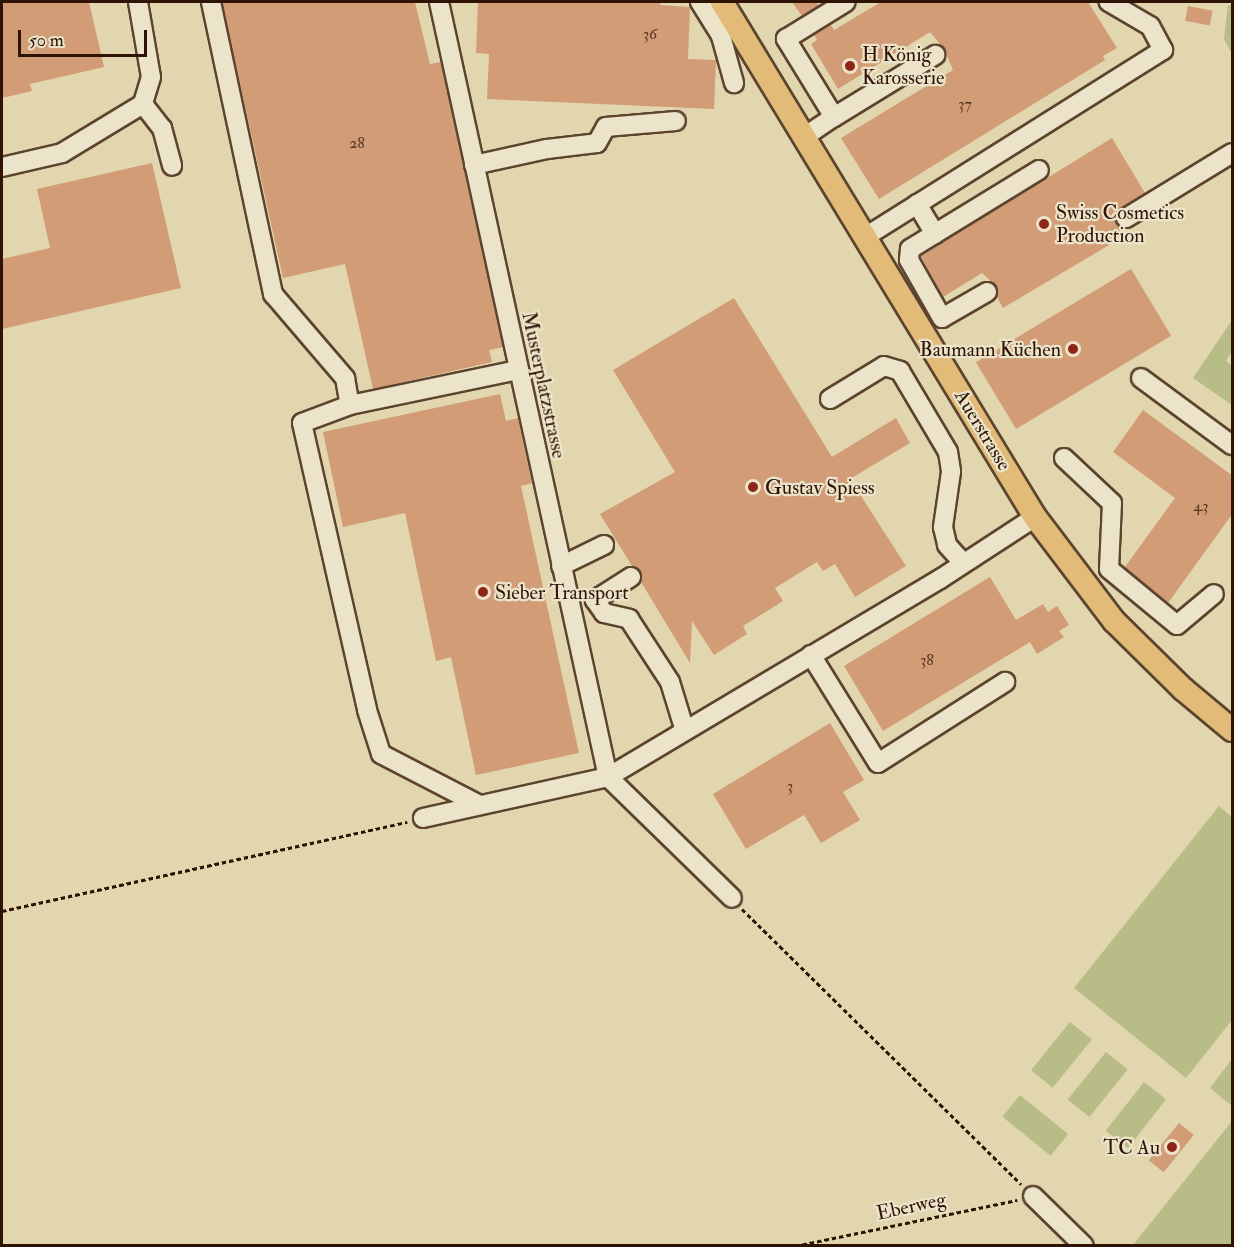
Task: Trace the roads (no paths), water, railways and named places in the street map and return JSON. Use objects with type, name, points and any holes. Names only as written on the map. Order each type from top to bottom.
[{"type":"main road","name":"Auerstrasse","points":[[721,11],[804,137],[1035,517],[1114,621],[1183,689],[1233,730]]},
{"type":"street","points":[[2,167],[62,153],[143,104],[151,77],[138,2]]},
{"type":"street","points":[[211,2],[273,294],[345,378],[350,405]]},
{"type":"street","name":"Musterplatzstrasse","points":[[440,2],[608,777]]},
{"type":"street","points":[[700,2],[721,11],[721,36],[734,83]]},
{"type":"street","points":[[834,117],[786,39],[846,2]]},
{"type":"street","points":[[865,237],[1163,50],[1150,26],[1109,2]]},
{"type":"street","points":[[804,137],[935,55]]},
{"type":"street","points":[[143,104],[162,128],[172,166]]},
{"type":"street","points":[[474,165],[547,149],[597,143],[606,127],[676,121]]},
{"type":"street","points":[[1126,218],[1233,153]]},
{"type":"street","points":[[987,292],[942,318],[909,260],[910,249],[1039,171]]},
{"type":"street","points":[[917,204],[935,234]]},
{"type":"street","points":[[830,399],[884,366],[900,371],[948,452],[951,472],[943,527],[946,545],[963,563]]},
{"type":"street","points":[[480,806],[381,754],[367,710],[302,423],[350,405],[518,370]]},
{"type":"street","points":[[1141,378],[1233,445]]},
{"type":"street","points":[[1064,458],[1112,503],[1109,569],[1177,625],[1214,594]]},
{"type":"street","points":[[423,818],[608,777],[963,563],[1035,517]]},
{"type":"street","points":[[561,566],[604,544]]},
{"type":"street","points":[[632,577],[595,600],[604,613],[629,619],[670,682],[685,731]]},
{"type":"street","points":[[811,655],[878,763],[1005,682]]},
{"type":"street","points":[[608,777],[732,898]]},
{"type":"street","points":[[1033,1196],[1084,1245]]},
{"type":"place","name":"H König Karosserie","points":[[850,66]]},
{"type":"place","name":"Swiss Cosmetics Production","points":[[1044,224]]},
{"type":"place","name":"Baumann Küchen","points":[[1073,349]]},
{"type":"place","name":"Gustav Spiess","points":[[753,487]]},
{"type":"place","name":"Sieber Transport","points":[[483,592]]},
{"type":"place","name":"TC Au","points":[[1172,1147]]}]
